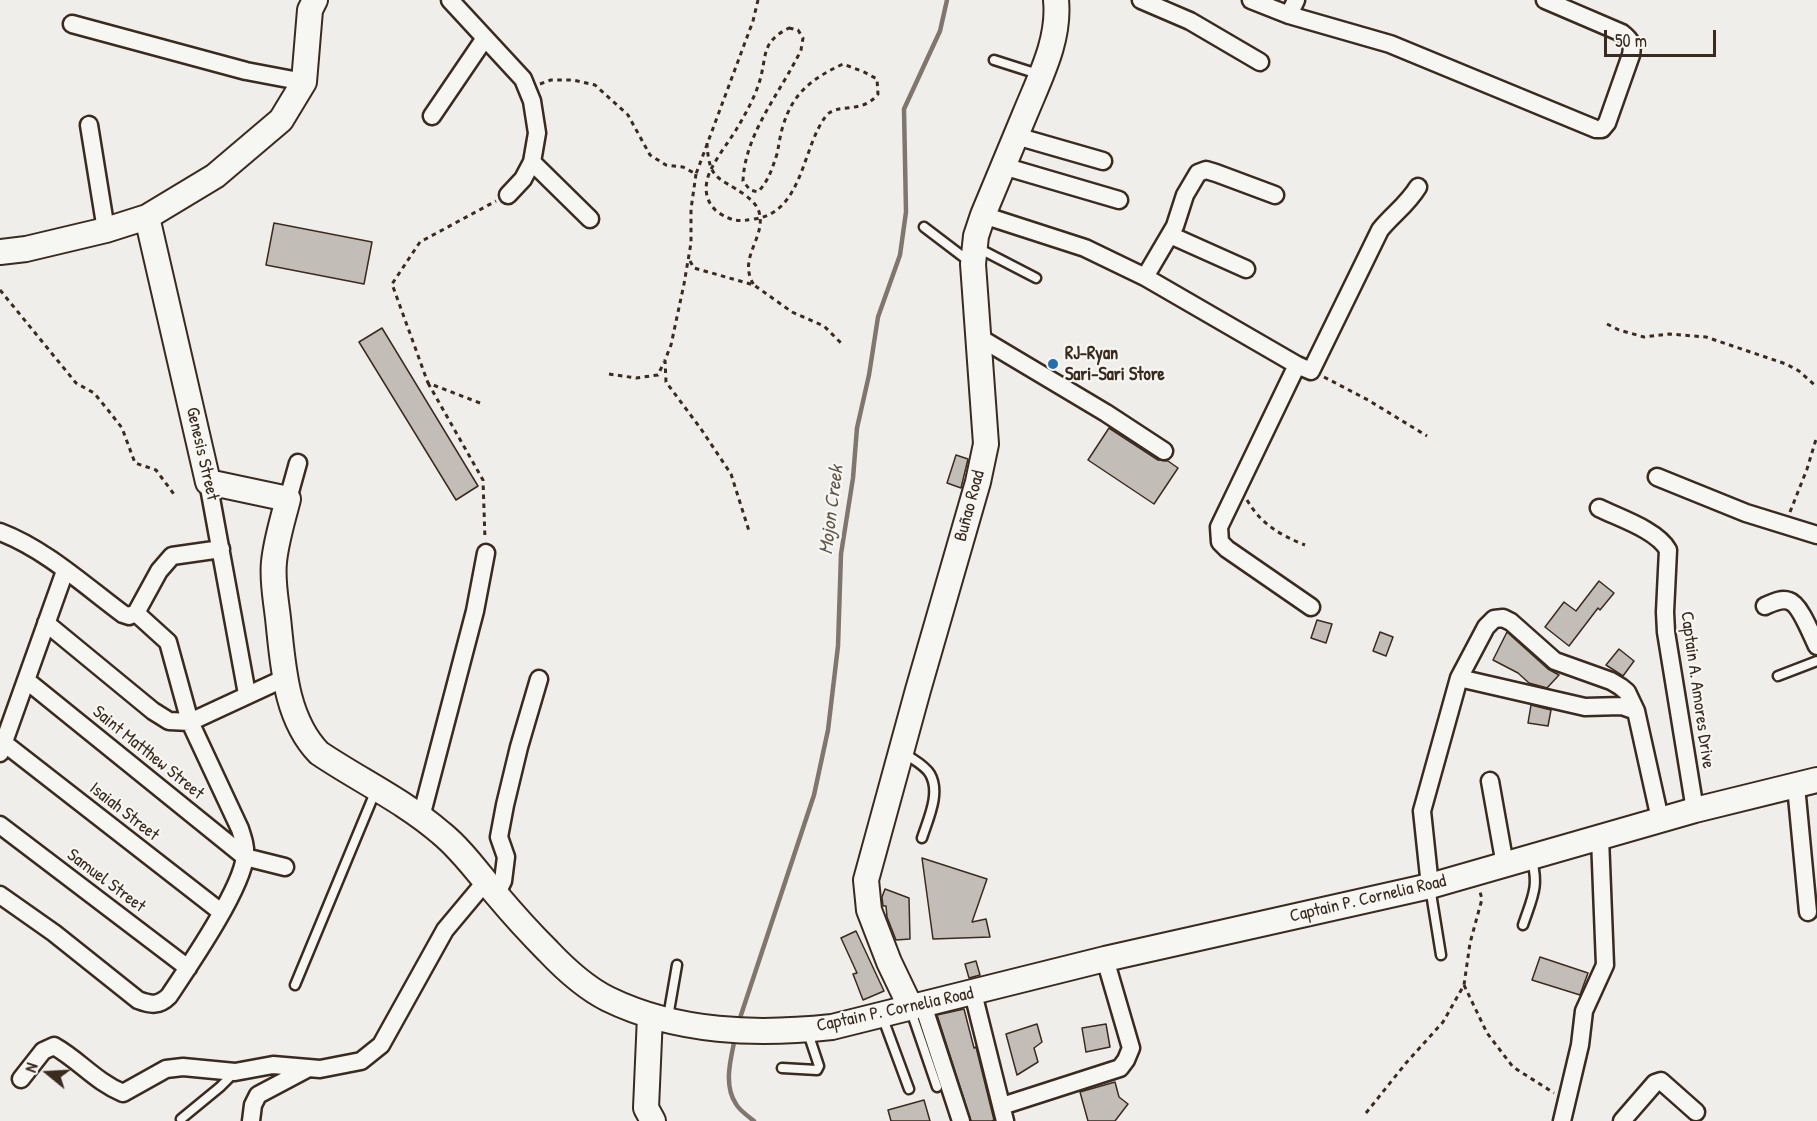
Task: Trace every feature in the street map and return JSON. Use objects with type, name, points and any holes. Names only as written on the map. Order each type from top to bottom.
[{"type":"street","points":[[0,252],[26,249],[106,230],[147,217],[224,169],[280,120],[304,82],[310,10],[315,0]]},
{"type":"street","points":[[450,0],[523,79],[532,101],[537,133],[532,162],[523,179],[508,195]]},
{"type":"street","name":"Buñao Road","points":[[917,1006],[889,962],[869,910],[866,880],[978,482],[986,444],[977,336],[974,255],[976,236],[982,215],[1041,75],[1056,33],[1058,18],[1056,0]]},
{"type":"street","points":[[1141,0],[1190,21],[1260,62]]},
{"type":"street","points":[[1251,0],[1292,8],[1390,44],[1596,129],[1602,129],[1611,113],[1633,46],[1622,33],[1545,0]]},
{"type":"street","points":[[72,24],[246,71],[304,82]]},
{"type":"street","points":[[432,116],[485,38]]},
{"type":"street","points":[[89,124],[106,230]]},
{"type":"street","points":[[1016,136],[1103,161]]},
{"type":"street","points":[[532,162],[590,219]]},
{"type":"street","points":[[1003,166],[1119,200]]},
{"type":"street","points":[[1145,277],[1170,235],[1185,195],[1198,173],[1206,170],[1275,195]]},
{"type":"street","points":[[1311,607],[1227,549],[1220,542],[1219,527],[1239,485],[1380,230],[1389,219],[1404,208],[1418,187]]},
{"type":"street","points":[[982,215],[1085,249],[1145,277],[1304,368]]},
{"type":"street","name":"Genesis Street","points":[[147,217],[208,482],[248,694]]},
{"type":"street","points":[[1170,235],[1245,269]]},
{"type":"street","points":[[977,336],[1106,413],[1164,451]]},
{"type":"street","points":[[208,482],[288,499],[298,463]]},
{"type":"street","points":[[1657,477],[1746,513],[1817,535]]},
{"type":"street","name":"Captain P. Cornelia Road","points":[[288,499],[274,563],[276,601],[285,678],[294,711],[310,744],[319,753],[421,817],[458,849],[548,951],[583,983],[607,999],[659,1018],[736,1031],[807,1030],[832,1027],[1105,959],[1430,886],[1660,819],[1806,783]]},
{"type":"street","name":"Captain A. Amores Drive","points":[[1599,508],[1653,534],[1663,541],[1668,550],[1666,632],[1695,810]]},
{"type":"street","points":[[1,537],[24,543],[129,616],[136,613],[159,571],[172,556],[222,549]]},
{"type":"street","points":[[421,817],[471,631],[486,553]]},
{"type":"street","points":[[2,748],[65,571]]},
{"type":"street","points":[[1765,606],[1780,600],[1793,603],[1804,619],[1817,646]]},
{"type":"street","points":[[0,895],[54,933],[138,1000],[156,1005],[164,1002],[188,968],[235,885],[245,857],[244,844],[234,814],[190,722],[168,642],[136,613]]},
{"type":"street","points":[[1430,886],[1422,811],[1459,678],[1486,627],[1494,619],[1503,618],[1510,622],[1555,661],[1611,681],[1627,692],[1636,711],[1660,819]]},
{"type":"street","points":[[46,623],[162,718],[177,723],[190,722],[285,678]]},
{"type":"street","points":[[1459,678],[1585,707],[1622,706],[1636,711]]},
{"type":"street","points":[[21,1079],[43,1052],[54,1046],[107,1086],[123,1093],[166,1069],[183,1067],[235,1072],[273,1065],[320,1069],[361,1061],[381,1045],[445,930],[491,888],[503,881],[506,857],[499,837],[519,747],[539,679]]},
{"type":"street","name":"Saint Matthew Street","points":[[26,680],[245,857]]},
{"type":"street","name":"Isaiah Street","points":[[2,748],[220,912]]},
{"type":"street","points":[[1490,780],[1505,865]]},
{"type":"street","points":[[1806,783],[1808,912]]},
{"type":"street","name":"Samuel Street","points":[[0,825],[188,968]]},
{"type":"street","points":[[1562,1121],[1581,1045],[1584,1011],[1605,965],[1600,838]]},
{"type":"street","points":[[245,857],[285,867]]},
{"type":"street","points":[[973,993],[1004,1113],[1120,1068],[1126,1060],[1131,1048],[1105,959]]},
{"type":"street","points":[[917,1006],[961,1121]]},
{"type":"street","points":[[653,1121],[646,1108],[659,1018]]},
{"type":"street","points":[[251,1121],[253,1105],[258,1095],[307,1069]]},
{"type":"street","points":[[1622,1121],[1655,1083],[1661,1081],[1696,1112]]},
{"type":"lane","points":[[994,60],[1041,75]]},
{"type":"lane","points":[[924,227],[974,255],[1035,278]]},
{"type":"lane","points":[[1778,676],[1817,661]]},
{"type":"lane","points":[[901,751],[930,772],[933,783],[934,797],[922,838]]},
{"type":"lane","points":[[294,985],[377,789]]},
{"type":"lane","points":[[1523,925],[1536,884],[1536,874],[1531,857]]},
{"type":"lane","points":[[1430,886],[1441,955]]},
{"type":"lane","points":[[659,1018],[677,965]]},
{"type":"lane","points":[[917,1006],[937,1087]]},
{"type":"lane","points":[[882,1015],[909,1089]]},
{"type":"lane","points":[[782,1068],[817,1070],[819,1066],[807,1030]]},
{"type":"lane","points":[[181,1119],[235,1072]]},
{"type":"path","points":[[609,374],[636,378],[658,375],[671,345],[689,259],[691,209],[696,174],[742,51],[758,0]]},
{"type":"path","points":[[789,28],[798,30],[803,38],[801,50],[766,112],[744,164],[743,181],[750,190],[758,192],[767,183],[779,147],[783,124],[795,99],[808,83],[843,64],[877,79],[878,94],[872,103],[829,113],[819,126],[791,193],[767,217],[759,218],[731,220],[714,210],[707,199],[707,180],[751,103],[760,80],[768,44],[778,33],[789,28]]},
{"type":"path","points":[[527,88],[551,80],[573,80],[595,85],[628,115],[650,155],[666,165],[682,167],[696,174]]},
{"type":"path","points":[[707,141],[708,159],[715,177],[754,203],[759,211],[760,228],[747,262],[749,278],[754,285],[792,312],[825,326],[841,343]]},
{"type":"path","points":[[486,553],[483,480],[428,384],[392,284],[420,242],[508,195]]},
{"type":"path","points":[[689,259],[694,268],[754,285]]},
{"type":"path","points":[[0,290],[76,383],[94,393],[108,410],[122,428],[135,463],[156,470],[176,497]]},
{"type":"path","points":[[1606,324],[1644,337],[1669,334],[1707,337],[1786,363],[1817,387]]},
{"type":"path","points":[[665,360],[666,382],[731,474],[749,531]]},
{"type":"path","points":[[1304,368],[1368,400],[1427,436]]},
{"type":"path","points":[[428,384],[480,403]]},
{"type":"path","points":[[1784,525],[1807,469],[1817,436]]},
{"type":"path","points":[[1239,485],[1254,510],[1268,526],[1281,535],[1305,545]]},
{"type":"path","points":[[1366,1113],[1443,1022],[1464,985],[1470,944],[1482,899],[1472,874]]},
{"type":"path","points":[[1464,985],[1487,1033],[1513,1067],[1567,1101]]},
{"type":"building","points":[[274,223],[372,242],[364,284],[266,265]]},
{"type":"building","points":[[382,328],[478,486],[456,500],[359,342]]},
{"type":"building","points":[[1109,428],[1158,460],[1168,461],[1178,468],[1154,504],[1088,460]]},
{"type":"building","points":[[956,455],[968,459],[961,488],[947,483]]},
{"type":"building","points":[[1599,581],[1614,593],[1600,610],[1598,608],[1569,646],[1545,627],[1564,602],[1576,611]]},
{"type":"building","points":[[1317,620],[1332,624],[1326,643],[1311,638]]},
{"type":"building","points":[[1380,632],[1393,637],[1386,656],[1373,651]]},
{"type":"building","points":[[1507,632],[1548,669],[1559,675],[1547,688],[1529,683],[1518,673],[1493,660]]},
{"type":"building","points":[[1619,649],[1634,661],[1623,676],[1606,665]]},
{"type":"building","points":[[1531,705],[1551,710],[1548,726],[1528,723]]},
{"type":"building","points":[[922,858],[987,879],[972,922],[986,919],[990,937],[933,939]]},
{"type":"building","points":[[885,889],[909,898],[910,939],[896,940],[887,917],[886,906],[883,906],[882,897]]},
{"type":"building","points":[[856,931],[884,991],[863,1000],[853,974],[857,973],[841,938]]},
{"type":"building","points":[[1540,957],[1588,973],[1580,995],[1532,980]]},
{"type":"building","points":[[976,961],[980,975],[969,978],[965,964]]},
{"type":"building","points":[[964,1009],[974,1048],[976,1047],[994,1120],[992,1121],[971,1121],[937,1015]]},
{"type":"building","points":[[1037,1024],[1042,1042],[1034,1048],[1038,1062],[1017,1075],[1006,1034]]},
{"type":"building","points":[[1106,1024],[1110,1047],[1086,1052],[1082,1028]]},
{"type":"building","points":[[1115,1082],[1119,1097],[1128,1104],[1115,1121],[1088,1121],[1080,1092]]},
{"type":"building","points":[[924,1100],[930,1121],[891,1121],[888,1110]]},
{"type":"waterway","name":"Mojon Creek","points":[[739,1021],[814,795],[828,730],[838,646],[841,554],[853,478],[857,428],[869,375],[878,317],[900,255],[906,212],[904,109],[940,31],[947,0]]},
{"type":"waterway","name":"Mojon Creek","points":[[735,1038],[729,1071],[732,1097],[738,1107],[754,1121]]},
{"type":"place","name":"RJ-Ryan Sari-Sari Store","points":[[1053,364]]}]
